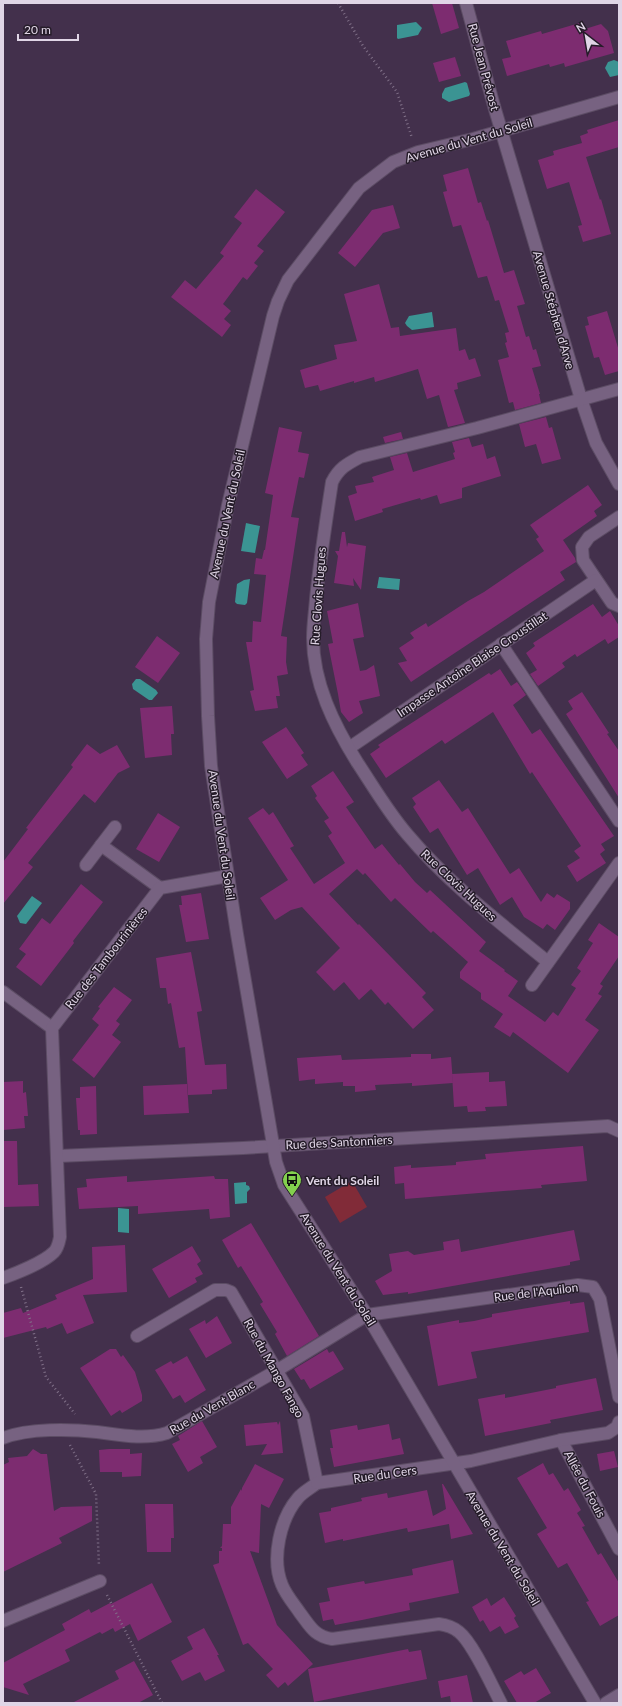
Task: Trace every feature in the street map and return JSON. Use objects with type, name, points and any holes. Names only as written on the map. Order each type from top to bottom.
[{"type":"street","name":"Rue Jean Prévost","points":[[466,3],[501,131]]},
{"type":"street","name":"Avenue du Vent du Soleil","points":[[595,1703],[453,1464],[367,1315],[284,1185],[276,1162],[228,876],[211,759],[208,716],[207,619],[208,602],[228,505],[273,316],[278,301],[288,280],[359,188],[393,162],[418,152],[501,131],[619,97]]},
{"type":"street","name":"Avenue Stéphen d'Arve","points":[[501,131],[580,399],[596,443],[619,484]]},
{"type":"street","name":"Rue Clovis Hugues","points":[[548,962],[465,894],[407,835],[348,748],[327,706],[320,687],[315,661],[313,638],[321,552],[332,482],[337,472],[360,457],[477,428],[619,389]]},
{"type":"street","points":[[619,517],[589,536],[582,547],[583,560],[612,603],[619,606]]},
{"type":"street","name":"Impasse Antoine Blaise Croustillat","points":[[348,748],[596,580]]},
{"type":"street","points":[[501,644],[619,821]]},
{"type":"street","points":[[86,865],[115,827]]},
{"type":"street","points":[[101,845],[160,888],[228,876]]},
{"type":"street","points":[[532,985],[619,863]]},
{"type":"street","name":"Rue des Tambourinières","points":[[52,1028],[160,888]]},
{"type":"street","points":[[3,992],[52,1028],[60,1237],[54,1252],[26,1269],[3,1278]]},
{"type":"street","name":"Rue des Santonniers","points":[[58,1156],[274,1146],[608,1126],[619,1131]]},
{"type":"street","name":"Rue de l'Aquilon","points":[[367,1315],[578,1285],[592,1287],[600,1299],[619,1397]]},
{"type":"street","name":"Rue du Mango Fango","points":[[137,1336],[215,1290],[226,1290],[231,1292],[303,1416],[317,1483]]},
{"type":"street","name":"Rue du Vent Blanc","points":[[5,1437],[35,1432],[88,1431],[156,1437],[167,1433],[276,1371],[367,1315]]},
{"type":"street","points":[[453,1464],[561,1440],[608,1433],[617,1427],[619,1422]]},
{"type":"street","name":"Allée du Fouis","points":[[561,1440],[619,1549]]},
{"type":"street","name":"Rue du Cers","points":[[317,1483],[453,1464]]},
{"type":"street","points":[[317,1483],[298,1497],[288,1512],[281,1528],[277,1551],[278,1571],[281,1584],[314,1632],[322,1637],[332,1639],[439,1624],[449,1625],[460,1632],[469,1644],[501,1703]]},
{"type":"street","points":[[3,1621],[100,1581]]},
{"type":"street","points":[[606,1703],[619,1695]]},
{"type":"path","points":[[338,3],[363,46],[397,92],[418,152]]},
{"type":"path","points":[[17,1273],[46,1377],[88,1431]]},
{"type":"shaded area","points":[[416,22],[422,28],[418,35],[397,38],[397,25]]},
{"type":"shaded area","points":[[614,60],[619,62],[619,75],[610,77],[605,68],[608,62]]},
{"type":"shaded area","points":[[465,82],[467,83],[470,94],[469,96],[449,102],[442,98],[445,88]]},
{"type":"shaded area","points":[[432,312],[434,327],[412,330],[405,323],[409,316]]},
{"type":"shaded area","points":[[246,523],[260,526],[255,553],[241,551]]},
{"type":"shaded area","points":[[379,577],[400,579],[399,590],[377,588]]},
{"type":"shaded area","points":[[250,579],[247,603],[245,605],[237,604],[235,602],[237,584],[244,580]]},
{"type":"shaded area","points":[[136,679],[140,679],[156,690],[158,693],[152,700],[149,700],[133,689],[132,684]]},
{"type":"shaded area","points":[[32,896],[42,903],[26,924],[20,923],[17,916]]},
{"type":"shaded area","points":[[352,1181],[367,1207],[340,1223],[325,1197]]},
{"type":"shaded area","points":[[246,1182],[246,1185],[249,1186],[250,1189],[247,1192],[247,1203],[235,1204],[234,1183]]},
{"type":"shaded area","points":[[118,1208],[129,1209],[129,1233],[118,1232]]},
{"type":"building","points":[[432,3],[452,3],[459,28],[441,34]]},
{"type":"building","points":[[583,22],[585,29],[601,24],[608,31],[614,53],[565,67],[564,63],[550,67],[549,64],[507,76],[502,59],[511,57],[506,41],[541,31],[542,34]]},
{"type":"building","points":[[455,57],[461,76],[439,82],[433,63]]},
{"type":"building","points":[[619,120],[619,147],[586,157],[600,200],[601,199],[611,234],[583,242],[578,226],[582,225],[569,182],[547,189],[538,160],[554,155],[553,151],[582,143],[580,136],[588,133],[587,130]]},
{"type":"building","points":[[468,168],[478,203],[481,202],[487,221],[488,220],[504,273],[514,270],[525,304],[517,306],[526,337],[529,336],[533,350],[536,349],[541,366],[532,368],[540,394],[541,403],[515,410],[513,402],[509,403],[498,360],[509,357],[505,343],[507,342],[505,333],[509,332],[499,300],[495,301],[487,276],[478,278],[461,225],[453,227],[443,192],[447,191],[443,175]]},
{"type":"building","points":[[256,189],[285,212],[257,246],[264,251],[254,263],[258,266],[247,280],[243,277],[223,304],[231,311],[224,319],[231,325],[222,337],[171,297],[185,280],[196,289],[224,256],[220,253],[242,223],[234,217]]},
{"type":"building","points":[[393,205],[400,228],[383,233],[355,267],[338,253],[372,210]]},
{"type":"building","points":[[379,284],[391,328],[399,327],[400,336],[456,328],[459,351],[465,349],[469,360],[475,358],[481,376],[457,383],[458,389],[454,390],[465,423],[448,427],[439,395],[427,399],[418,369],[375,382],[374,377],[320,391],[318,385],[305,388],[300,370],[337,359],[334,345],[357,341],[344,294]]},
{"type":"building","points":[[607,311],[619,351],[619,371],[605,375],[599,357],[594,358],[585,326],[589,325],[587,317]]},
{"type":"building","points":[[546,417],[549,428],[552,427],[561,459],[542,464],[536,444],[525,447],[519,424]]},
{"type":"building","points":[[279,427],[302,432],[298,452],[309,454],[304,478],[299,477],[291,517],[299,518],[281,636],[287,637],[286,662],[288,674],[277,676],[280,696],[276,696],[278,708],[255,711],[250,691],[254,690],[246,642],[252,642],[253,621],[261,622],[266,575],[254,574],[256,558],[262,559],[265,550],[273,495],[265,493]]},
{"type":"building","points":[[401,432],[403,439],[385,443],[383,437]]},
{"type":"building","points":[[469,438],[472,447],[483,444],[487,459],[495,456],[501,476],[462,488],[462,498],[440,504],[437,495],[421,500],[420,498],[382,509],[383,512],[355,521],[348,496],[357,493],[355,486],[374,482],[372,477],[394,470],[390,457],[407,453],[413,472],[455,459],[453,453],[455,452],[452,442]]},
{"type":"building","points":[[588,485],[602,505],[594,511],[597,516],[563,540],[576,562],[560,572],[565,580],[411,682],[398,663],[407,661],[399,648],[414,638],[410,633],[426,623],[428,627],[484,592],[544,551],[536,539],[539,537],[530,525]]},
{"type":"building","points":[[342,532],[345,532],[347,547],[348,543],[366,546],[361,590],[353,578],[354,586],[334,583],[338,556],[335,551],[339,551]]},
{"type":"building","points":[[358,603],[364,637],[353,639],[360,671],[366,670],[374,665],[380,696],[359,701],[363,713],[349,722],[341,712],[328,644],[333,643],[327,611]]},
{"type":"building","points":[[593,604],[602,617],[610,611],[619,626],[619,637],[608,644],[605,639],[577,657],[575,654],[562,663],[565,667],[538,686],[530,674],[537,670],[526,653],[535,646],[533,643]]},
{"type":"building","points":[[157,636],[180,653],[158,683],[135,667]]},
{"type":"building","points":[[500,669],[511,686],[517,682],[526,695],[513,705],[532,734],[540,729],[614,836],[601,844],[605,850],[600,854],[606,863],[577,882],[567,866],[580,858],[574,851],[581,846],[532,772],[530,774],[493,712],[445,744],[442,740],[386,778],[370,754],[380,747],[378,745],[410,724],[489,673],[491,675]]},
{"type":"building","points":[[582,692],[619,751],[619,798],[566,714],[573,709],[568,701]]},
{"type":"building","points":[[172,706],[174,734],[171,734],[172,755],[145,758],[140,708]]},
{"type":"building","points":[[286,727],[304,753],[301,755],[308,765],[287,779],[262,742]]},
{"type":"building","points":[[87,744],[100,754],[117,745],[130,767],[118,773],[95,803],[84,794],[28,863],[33,867],[3,904],[3,862],[28,829],[26,828],[73,767],[71,765]]},
{"type":"building","points":[[333,771],[354,802],[346,807],[375,849],[382,844],[415,882],[427,893],[430,890],[486,942],[479,951],[518,981],[508,996],[545,1022],[553,1012],[558,1016],[576,988],[571,985],[581,971],[577,968],[593,943],[588,940],[599,923],[619,937],[619,956],[600,984],[603,986],[598,994],[602,996],[585,1020],[599,1030],[568,1073],[513,1032],[510,1037],[494,1027],[503,1014],[481,999],[481,993],[460,978],[460,972],[468,962],[433,931],[431,933],[395,898],[391,902],[365,873],[363,875],[357,869],[329,894],[426,993],[422,997],[434,1010],[413,1029],[388,1002],[385,1005],[371,989],[359,1000],[344,982],[334,991],[316,972],[340,948],[302,907],[291,910],[275,920],[260,898],[288,880],[248,818],[263,808],[269,815],[273,812],[294,846],[290,848],[314,884],[345,863],[328,836],[332,833],[324,821],[329,818],[315,798],[317,796],[311,786]]},
{"type":"building","points":[[439,780],[462,812],[468,808],[510,874],[519,868],[541,902],[547,893],[554,898],[557,894],[570,902],[570,909],[555,930],[547,924],[543,929],[524,917],[512,897],[500,905],[478,868],[467,875],[438,828],[430,833],[413,807],[416,804],[412,798]]},
{"type":"building","points":[[158,813],[180,827],[159,862],[136,849]]},
{"type":"building","points":[[81,884],[103,902],[41,986],[16,967],[26,954],[19,949],[42,918],[50,924]]},
{"type":"building","points":[[201,893],[209,939],[186,942],[179,905],[182,905],[181,896]]},
{"type":"building","points":[[191,952],[202,1011],[197,1012],[205,1065],[226,1064],[227,1089],[212,1090],[212,1094],[188,1095],[185,1047],[179,1048],[171,1003],[168,1004],[166,988],[160,988],[156,958]]},
{"type":"building","points":[[114,987],[132,1000],[116,1021],[120,1024],[112,1035],[121,1042],[94,1078],[72,1060],[99,1025],[92,1019],[100,1008],[98,1007]]},
{"type":"building","points":[[411,1054],[431,1054],[431,1059],[451,1057],[453,1083],[412,1086],[412,1083],[375,1085],[376,1090],[355,1092],[355,1086],[343,1086],[343,1082],[315,1084],[315,1079],[299,1081],[297,1058],[341,1055],[342,1060],[411,1057]]},
{"type":"building","points":[[489,1072],[489,1082],[505,1081],[507,1106],[485,1107],[486,1111],[468,1112],[467,1106],[454,1107],[452,1074]]},
{"type":"building","points":[[23,1081],[23,1093],[26,1092],[28,1116],[24,1116],[25,1128],[3,1130],[3,1082]]},
{"type":"building","points":[[187,1084],[189,1113],[144,1115],[143,1086]]},
{"type":"building","points":[[96,1086],[97,1134],[80,1135],[80,1130],[78,1130],[76,1098],[80,1098],[80,1087]]},
{"type":"building","points":[[3,1141],[17,1141],[18,1185],[38,1184],[39,1206],[3,1207]]},
{"type":"building","points":[[583,1146],[587,1181],[541,1185],[542,1188],[405,1199],[404,1183],[395,1184],[394,1167],[411,1165],[411,1168],[456,1165],[456,1162],[486,1159],[485,1154]]},
{"type":"building","points":[[127,1176],[127,1182],[214,1176],[215,1179],[228,1179],[230,1217],[210,1219],[209,1209],[138,1214],[138,1206],[79,1209],[77,1188],[87,1187],[86,1179]]},
{"type":"building","points":[[251,1223],[319,1336],[287,1356],[275,1334],[277,1332],[260,1304],[263,1302],[241,1266],[238,1268],[222,1240]]},
{"type":"building","points":[[574,1230],[580,1260],[570,1262],[570,1265],[408,1294],[408,1292],[383,1295],[375,1281],[392,1271],[389,1254],[408,1251],[414,1255],[444,1250],[443,1242],[459,1239],[461,1252]]},
{"type":"building","points":[[125,1245],[127,1292],[83,1295],[94,1323],[67,1334],[62,1323],[47,1329],[46,1327],[3,1338],[3,1313],[21,1308],[23,1313],[57,1299],[55,1295],[93,1279],[92,1247]]},
{"type":"building","points":[[192,1246],[201,1261],[197,1264],[203,1274],[195,1278],[197,1282],[169,1298],[152,1269]]},
{"type":"building","points":[[570,1301],[570,1304],[584,1302],[589,1332],[471,1352],[477,1378],[438,1386],[427,1326],[459,1320],[459,1323],[474,1321],[492,1317],[492,1314]]},
{"type":"building","points":[[217,1316],[232,1343],[206,1358],[189,1329],[205,1320],[206,1324]]},
{"type":"building","points":[[110,1349],[116,1349],[121,1357],[123,1355],[135,1372],[142,1395],[142,1401],[122,1413],[120,1410],[111,1416],[80,1368]]},
{"type":"building","points":[[327,1349],[329,1353],[333,1351],[344,1369],[310,1389],[304,1379],[301,1380],[294,1369]]},
{"type":"building","points":[[187,1356],[206,1390],[185,1403],[180,1395],[173,1399],[155,1370],[171,1361],[173,1364]]},
{"type":"building","points":[[596,1378],[603,1410],[550,1420],[551,1423],[485,1436],[478,1399],[505,1394],[505,1398]]},
{"type":"building","points":[[202,1421],[217,1447],[200,1457],[203,1463],[188,1472],[172,1444],[180,1440],[178,1436]]},
{"type":"building","points":[[280,1421],[283,1453],[261,1455],[267,1444],[246,1446],[244,1425],[277,1422],[278,1425]]},
{"type":"building","points":[[389,1424],[392,1440],[400,1438],[404,1454],[334,1467],[330,1448],[333,1448],[330,1430],[357,1425],[358,1430]]},
{"type":"building","points":[[33,1449],[41,1454],[47,1454],[54,1511],[61,1507],[92,1506],[92,1521],[59,1538],[62,1543],[3,1572],[3,1465],[9,1462],[8,1458],[27,1456]]},
{"type":"building","points":[[130,1449],[130,1454],[142,1453],[141,1476],[122,1477],[122,1472],[100,1472],[99,1450]]},
{"type":"building","points":[[614,1451],[618,1467],[600,1471],[597,1454]]},
{"type":"building","points":[[543,1463],[549,1475],[553,1473],[564,1491],[568,1488],[581,1510],[577,1513],[585,1526],[582,1527],[598,1555],[601,1553],[619,1583],[619,1615],[600,1626],[586,1602],[589,1601],[567,1563],[558,1568],[537,1534],[547,1528],[517,1478]]},
{"type":"building","points":[[255,1464],[284,1479],[269,1508],[261,1504],[259,1553],[250,1551],[277,1625],[313,1664],[288,1686],[285,1682],[278,1688],[266,1675],[273,1669],[248,1643],[243,1645],[213,1565],[219,1563],[219,1551],[222,1551],[222,1548],[220,1548],[222,1546],[223,1524],[231,1524],[231,1507],[241,1489],[242,1491],[242,1488]]},
{"type":"building","points":[[442,1484],[473,1534],[451,1539],[449,1524],[408,1532],[407,1528],[343,1541],[343,1539],[325,1543],[319,1513],[331,1511],[331,1508],[362,1501],[361,1498],[387,1493],[388,1498],[427,1490],[433,1516],[446,1509]]},
{"type":"building","points":[[145,1504],[173,1504],[174,1538],[171,1538],[171,1552],[147,1552]]},
{"type":"building","points":[[453,1560],[459,1593],[409,1603],[410,1610],[362,1620],[335,1625],[333,1619],[323,1621],[319,1603],[330,1601],[327,1588],[364,1581],[365,1584],[413,1575],[412,1569]]},
{"type":"building","points":[[152,1583],[172,1622],[138,1641],[130,1624],[115,1632],[113,1628],[102,1634],[100,1632],[65,1650],[70,1661],[23,1684],[29,1695],[3,1687],[3,1663],[65,1630],[62,1624],[89,1609],[91,1613]]},
{"type":"building","points":[[504,1597],[516,1616],[514,1618],[519,1627],[505,1634],[500,1626],[490,1632],[483,1620],[480,1622],[472,1607],[487,1598],[491,1606]]},
{"type":"building","points":[[204,1628],[219,1655],[217,1655],[225,1671],[205,1681],[200,1672],[182,1681],[171,1661],[193,1649],[187,1637]]},
{"type":"building","points":[[408,1649],[409,1652],[421,1650],[427,1679],[314,1702],[308,1669]]},
{"type":"building","points":[[134,1661],[153,1695],[138,1703],[72,1703],[119,1679],[115,1671]]},
{"type":"building","points":[[536,1668],[551,1693],[534,1703],[517,1703],[504,1681],[521,1671],[524,1675]]},
{"type":"building","points":[[467,1675],[473,1703],[451,1703],[450,1696],[441,1698],[438,1681]]},
{"type":"place","name":"Vent du Soleil","points":[[292,1197]]}]
